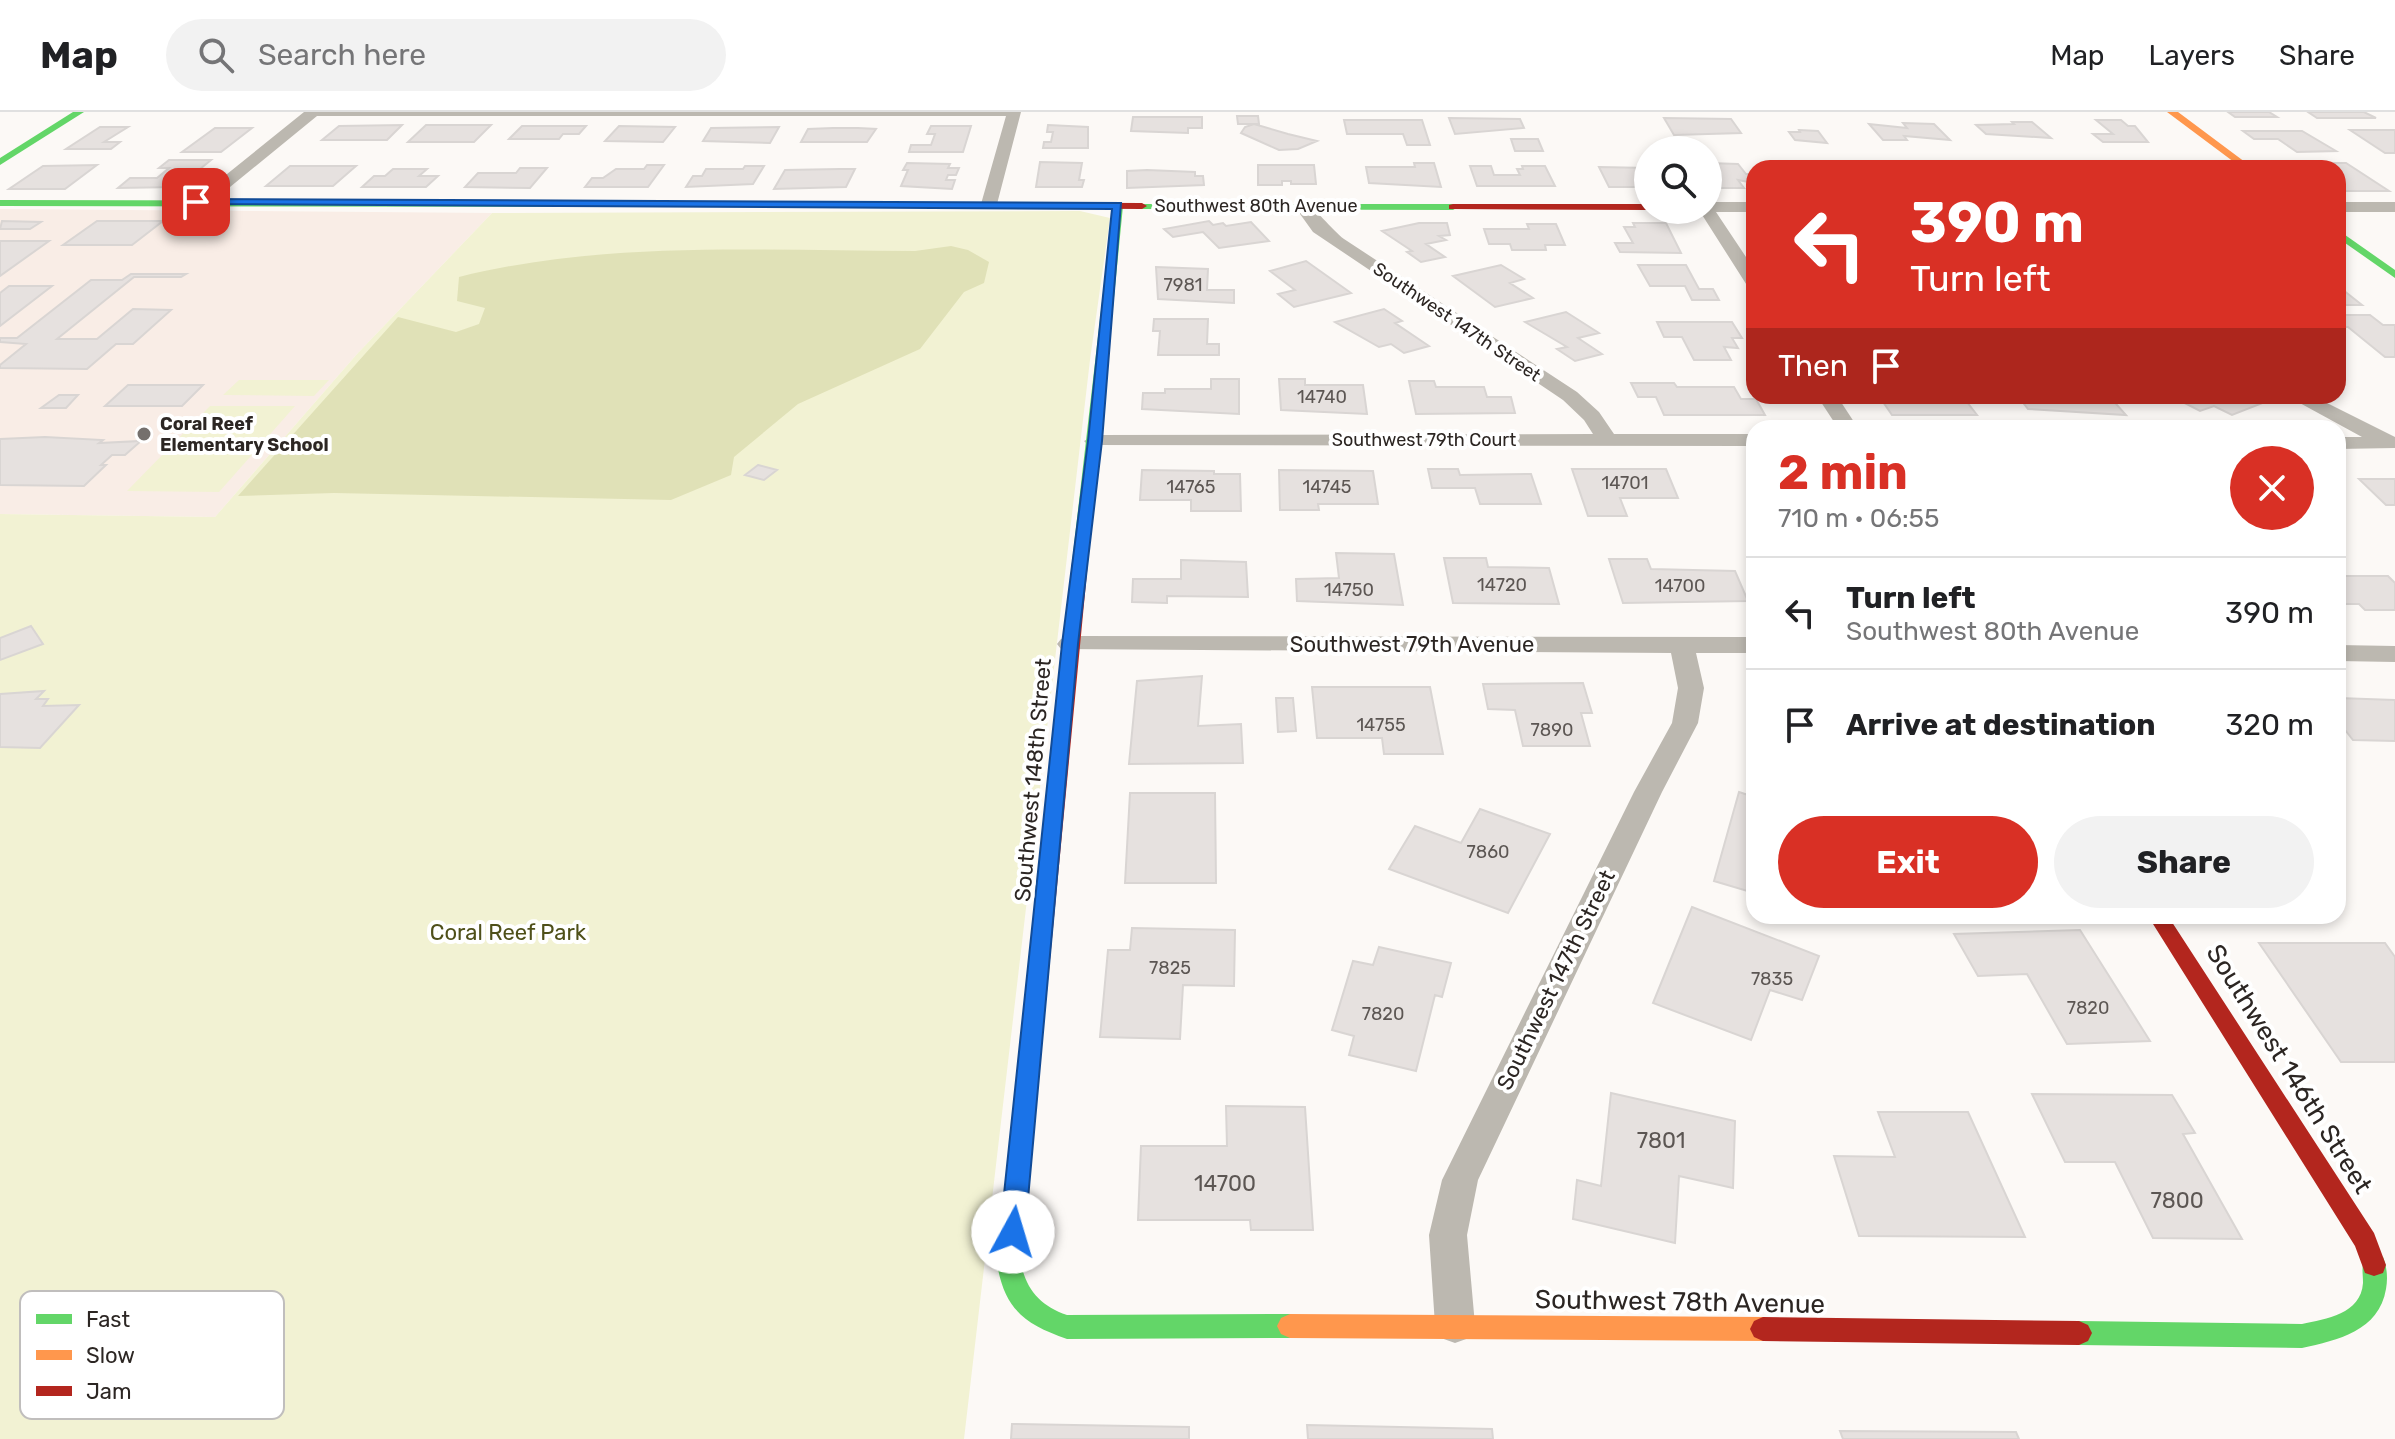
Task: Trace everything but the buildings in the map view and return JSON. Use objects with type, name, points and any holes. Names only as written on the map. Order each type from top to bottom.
[{"type":"street","points":[[0,162],[79,112]]},
{"type":"street","points":[[202,202],[313,112],[1004,112]]},
{"type":"street","points":[[989,204],[1014,112]]},
{"type":"street","points":[[2172,112],[2237,160]]},
{"type":"street","name":"Southwest 80th Avenue","points":[[0,203],[1634,207]]},
{"type":"street","name":"Southwest 148th Street","points":[[1009,1264],[1070,644],[1095,441],[1118,206]]},
{"type":"street","name":"Southwest 147th Street","points":[[1303,207],[1319,228],[1338,243],[1570,396],[1592,416],[1608,440]]},
{"type":"street","points":[[1722,208],[1746,207]]},
{"type":"street","points":[[2346,207],[2395,207]]},
{"type":"street","points":[[1718,224],[1746,270]]},
{"type":"street","points":[[2346,239],[2395,275]]},
{"type":"street","points":[[2313,404],[2393,443]]},
{"type":"street","name":"Southwest 79th Court","points":[[1095,441],[1746,440]]},
{"type":"street","points":[[2346,443],[2393,443]]},
{"type":"street","name":"Southwest 79th Avenue","points":[[1070,644],[1746,645]]},
{"type":"street","name":"Southwest 147th Street","points":[[1455,1325],[1448,1235],[1460,1180],[1648,792],[1685,723],[1691,688],[1682,644]]},
{"type":"street","points":[[2346,653],[2395,654]]},
{"type":"street","name":"Southwest 146th Street","points":[[2163,924],[2365,1241],[2378,1275],[2375,1299]]},
{"type":"street","name":"Southwest 78th Avenue","points":[[1009,1264],[1011,1286],[1023,1306],[1044,1320],[1067,1327],[1455,1325],[2302,1336],[2356,1322],[2365,1316],[2375,1299]]},
{"type":"shaded area","name":"Coral Reef Elementary School","points":[[0,209],[492,213],[357,354],[215,517],[0,514]]},
{"type":"green space","name":"Coral Reef Park","points":[[1080,211],[1110,218],[1090,360],[964,1439],[0,1439],[0,514],[215,517],[357,354],[492,213]]},
{"type":"green space","points":[[951,246],[968,250],[989,262],[984,283],[964,292],[920,349],[798,404],[734,457],[731,475],[671,500],[334,493],[238,496],[398,317],[456,332],[479,324],[485,308],[457,301],[459,277],[571,257],[628,253],[743,249],[915,251]]},
{"type":"green space","points":[[239,380],[329,380],[314,396],[223,395]]},
{"type":"green space","points":[[210,406],[295,406],[219,492],[127,491]]},
{"type":"traffic: fast","points":[[0,162],[79,112]]},
{"type":"traffic: fast","points":[[0,203],[606,204]]},
{"type":"traffic: fast","points":[[1080,562],[1118,206]]},
{"type":"traffic: fast","points":[[1142,206],[1453,207]]},
{"type":"traffic: fast","points":[[2346,239],[2395,275]]},
{"type":"traffic: fast","points":[[1026,1096],[1009,1264],[1015,1288],[1035,1312],[1067,1327],[1290,1326]]},
{"type":"traffic: fast","points":[[2079,1333],[2302,1336],[2358,1317],[2372,1297],[2374,1265]]},
{"type":"traffic: slow","points":[[2172,112],[2237,160]]},
{"type":"traffic: slow","points":[[1290,1326],[1763,1329]]},
{"type":"traffic: jam","points":[[606,204],[1142,206]]},
{"type":"traffic: jam","points":[[1453,207],[1634,207]]},
{"type":"traffic: jam","points":[[1026,1096],[1080,562]]},
{"type":"traffic: jam","points":[[2163,924],[2365,1241],[2374,1265]]},
{"type":"traffic: jam","points":[[1763,1329],[2079,1333]]},
{"type":"place","name":"Coral Reef Elementary School","points":[[144,434]]},
{"type":"route","points":[[196,202],[1118,206],[1095,441],[1070,644],[1013,1232]]}]
